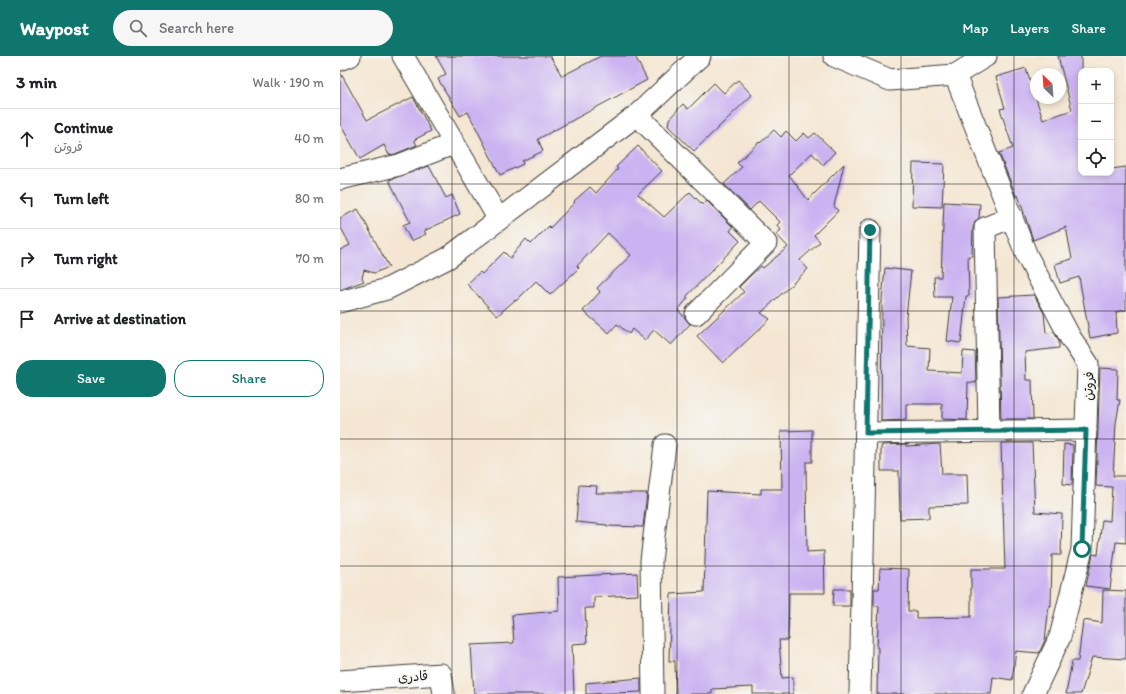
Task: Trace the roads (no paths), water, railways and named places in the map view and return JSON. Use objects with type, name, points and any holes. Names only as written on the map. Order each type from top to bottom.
[{"type":"street","points":[[340,60],[350,56]]},
{"type":"street","points":[[403,56],[453,144],[498,218]]},
{"type":"street","points":[[340,302],[387,289],[448,258],[498,218],[637,114],[700,56]]},
{"type":"street","points":[[834,56],[890,80],[955,75],[986,56]]},
{"type":"street","name":"فروتن","points":[[955,75],[1027,256],[1070,337],[1088,364],[1082,549],[1060,637],[1033,694]]},
{"type":"street","points":[[637,114],[766,243],[696,314]]},
{"type":"street","points":[[340,179],[399,165],[453,144]]},
{"type":"street","points":[[989,430],[985,228],[1012,217]]},
{"type":"street","points":[[860,694],[870,230]]},
{"type":"street","points":[[866,433],[989,430],[1086,430]]},
{"type":"street","points":[[653,694],[651,561],[665,445]]},
{"type":"street","name":"قادری","points":[[340,681],[441,674],[444,694]]}]
